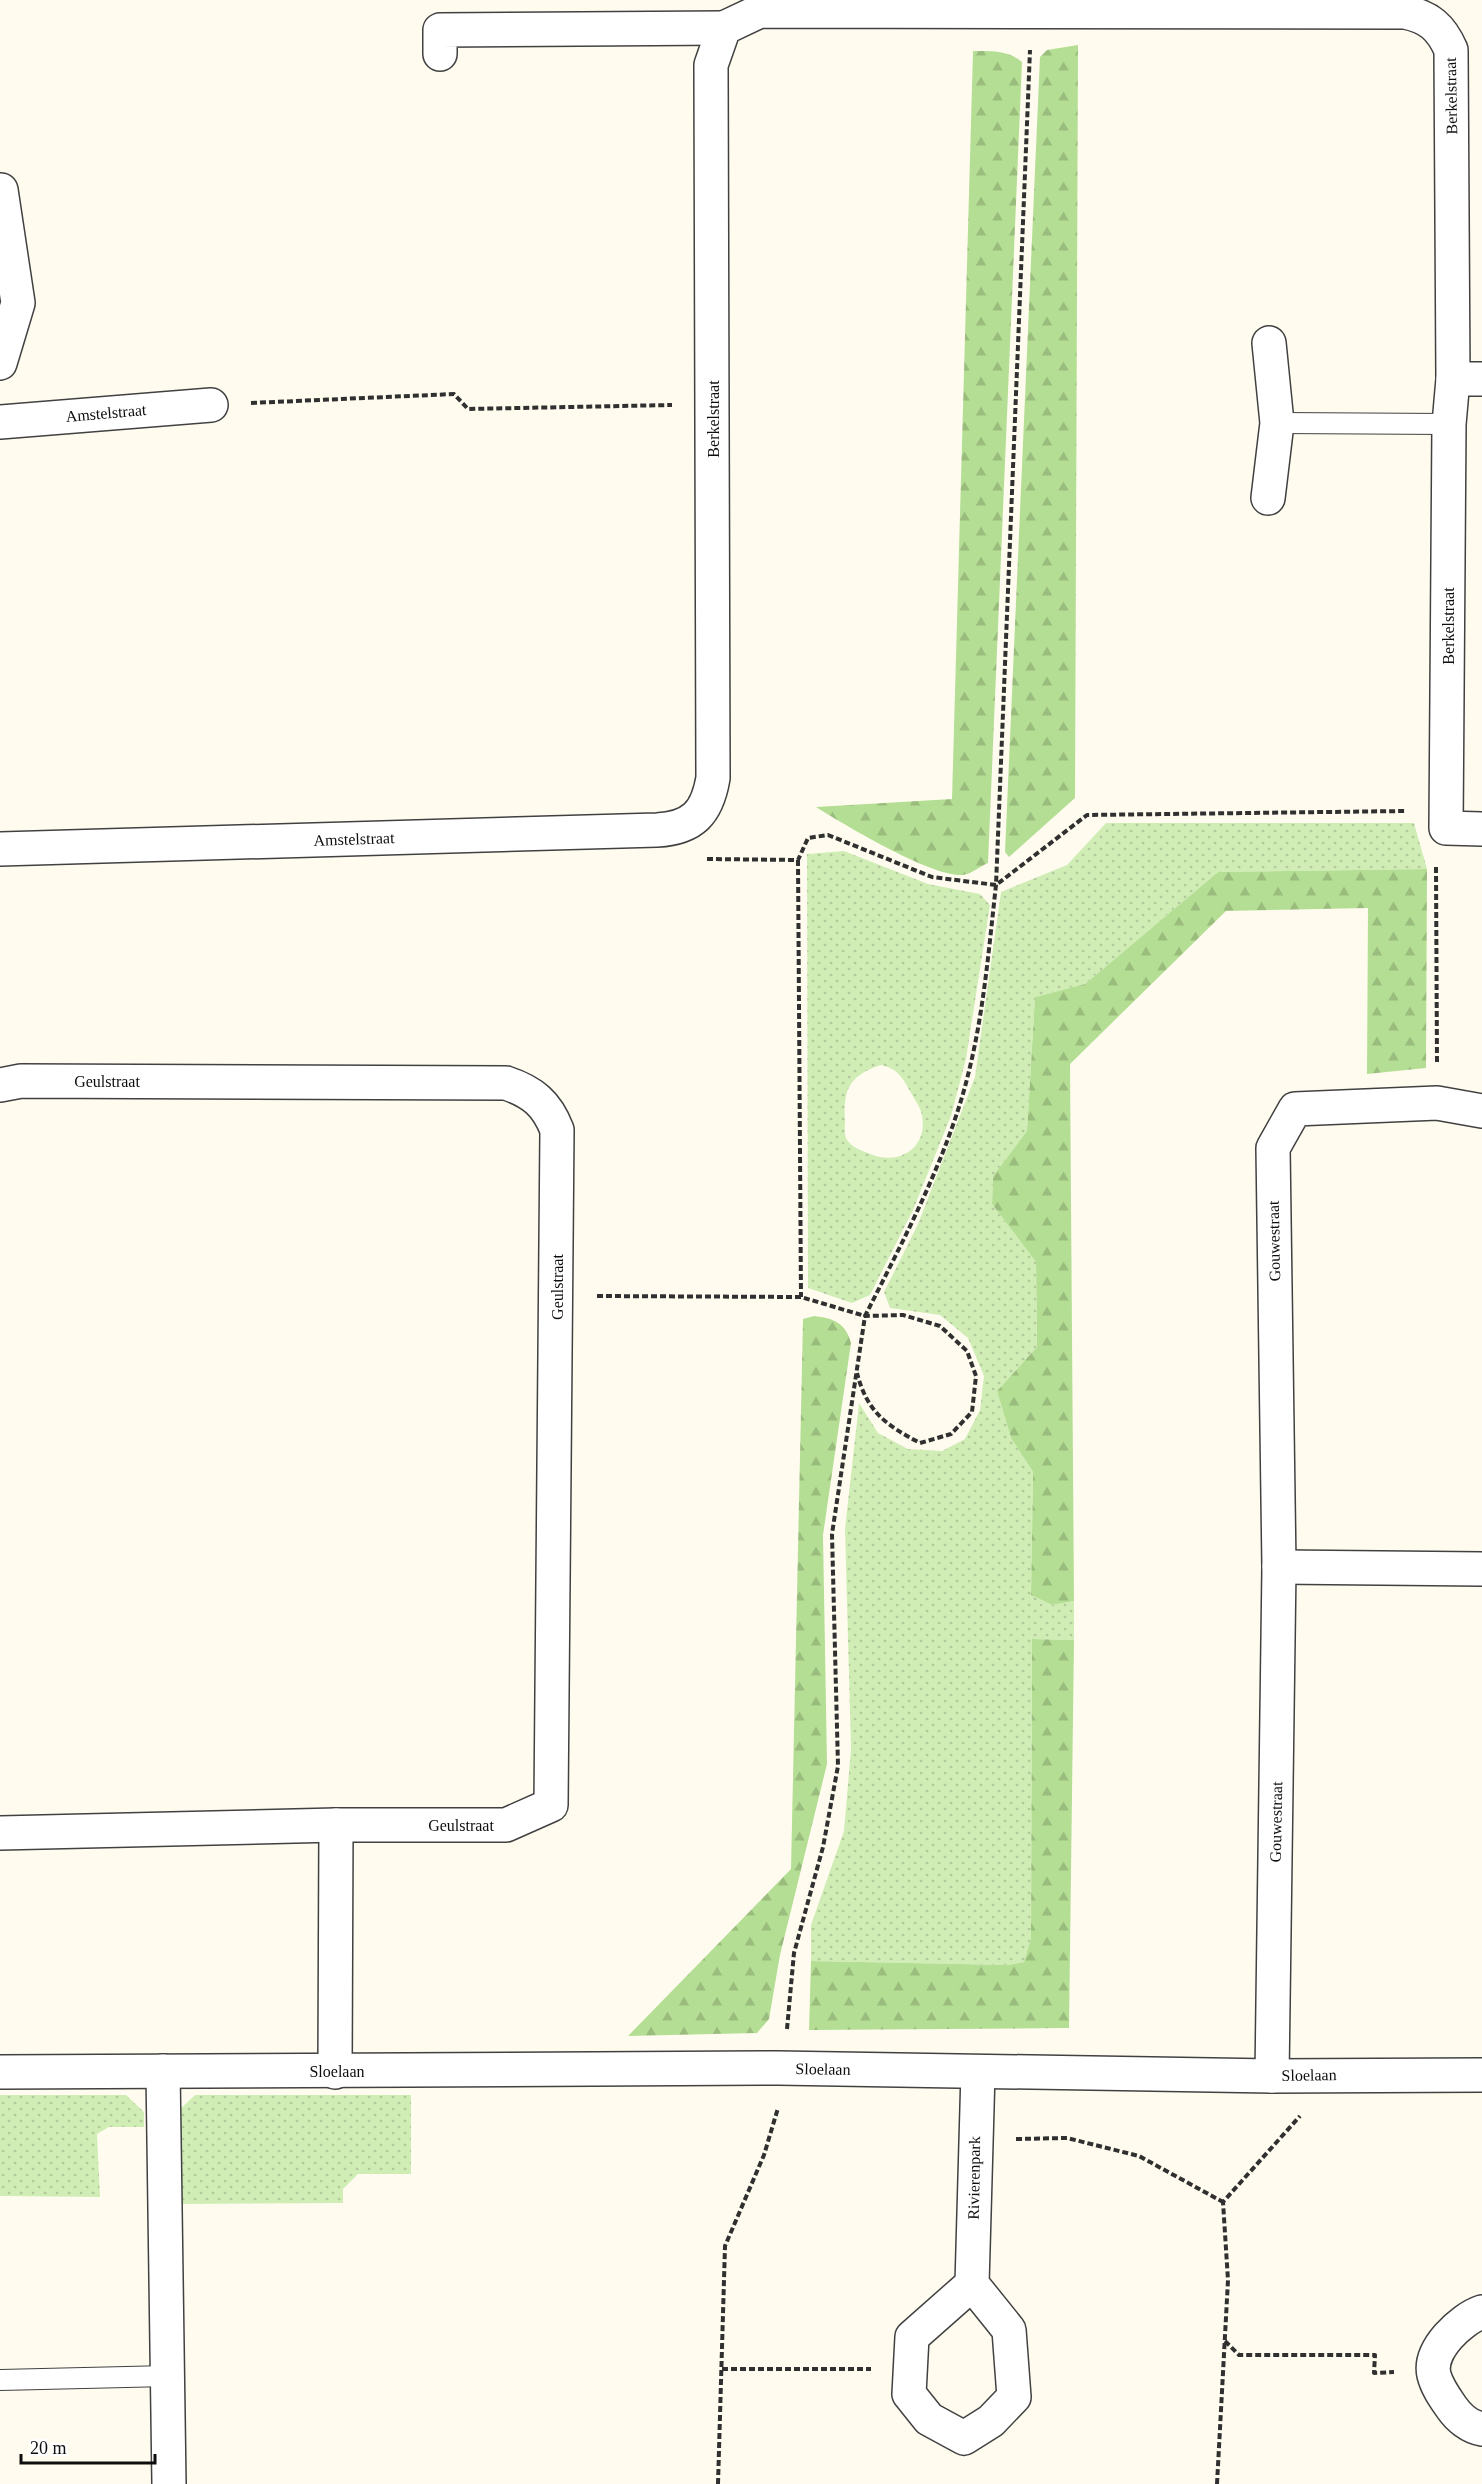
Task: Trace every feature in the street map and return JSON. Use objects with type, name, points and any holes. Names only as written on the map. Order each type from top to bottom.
[{"type":"street","name":"Berkelstraat","points":[[440,54],[440,30],[724,28],[760,11],[1405,12],[1420,15],[1435,24],[1445,36],[1450,50],[1468,379],[1449,424],[1446,819]]},
{"type":"street","name":"Berkelstraat","points":[[702,810],[710,795],[712,778],[714,404],[711,65],[724,28]]},
{"type":"street","points":[[0,363],[18,303],[1,190]]},
{"type":"street","points":[[1268,498],[1277,423],[1269,343]]},
{"type":"street","name":"Amstelstraat","points":[[0,422],[211,405]]},
{"type":"street","name":"Amstelstraat","points":[[0,849],[657,830],[674,829],[690,822],[702,810]]},
{"type":"street","points":[[1446,819],[1482,829]]},
{"type":"street","name":"Geulstraat","points":[[0,1085],[21,1081],[506,1083],[524,1089],[539,1098],[550,1112],[557,1130],[551,1805],[506,1824],[336,1825],[0,1833]]},
{"type":"street","name":"Gouwestraat","points":[[1272,2076],[1279,1567],[1273,1148],[1295,1109],[1437,1103],[1482,1111]]},
{"type":"street","points":[[1279,1567],[1482,1569]]},
{"type":"street","points":[[335,2072],[336,1825]]},
{"type":"street","name":"Sloelaan","points":[[0,2072],[778,2068],[1272,2076],[1482,2075]]},
{"type":"street","points":[[163,2071],[169,2484]]},
{"type":"street","name":"Rivierenpark","points":[[972,2284],[974,2139],[978,2072]]},
{"type":"street","points":[[972,2284],[1009,2331],[1014,2397],[991,2421],[964,2438],[929,2419],[909,2394],[910,2370],[912,2337],[972,2284]]},
{"type":"street","points":[[1482,2312],[1470,2316],[1442,2341],[1433,2372],[1443,2396],[1457,2415],[1475,2428],[1482,2429]]},
{"type":"lane","points":[[1277,423],[1449,424]]},
{"type":"lane","points":[[0,2380],[168,2376]]},
{"type":"path","points":[[787,2033],[794,1953],[823,1847],[838,1766],[832,1534],[865,1316],[912,1222],[959,1105],[969,1071],[987,968],[996,885],[1032,10]]},
{"type":"path","points":[[211,405],[454,394],[468,409],[714,404]]},
{"type":"path","points":[[702,810],[701,859],[798,860]]},
{"type":"path","points":[[801,1297],[798,860],[808,838],[828,835],[932,877],[996,885],[1088,815],[1446,819],[1436,861],[1437,1103]]},
{"type":"path","points":[[557,1296],[801,1297],[865,1316],[903,1315],[940,1326],[967,1351],[975,1376],[972,1412],[951,1434],[920,1443],[892,1429],[876,1413],[862,1392],[857,1373]]},
{"type":"path","points":[[1217,2484],[1228,2280],[1223,2202],[1337,2075]]},
{"type":"path","points":[[718,2484],[725,2246],[764,2155],[780,2101]]},
{"type":"path","points":[[974,2139],[1067,2139],[1139,2156],[1223,2202]]},
{"type":"path","points":[[1225,2341],[1239,2355],[1375,2355],[1374,2373],[1433,2372]]},
{"type":"path","points":[[722,2368],[910,2370]]},
{"type":"green space","points":[[1078,45],[1075,798],[1009,857],[1005,852],[1040,57],[1047,50]]},
{"type":"green space","points":[[973,51],[1005,53],[1022,62],[988,863],[963,875],[949,874],[910,859],[866,837],[816,807],[952,799]]},
{"type":"green space","points":[[1106,823],[1414,823],[1427,869],[1218,872],[1085,984],[1035,997],[1027,1131],[993,1176],[992,1204],[1036,1262],[1037,1347],[997,1391],[1011,1438],[1033,1472],[1031,1595],[1052,1605],[1074,1601],[1074,1640],[1032,1639],[1031,1938],[1024,1962],[1008,1965],[811,1961],[811,1925],[844,1831],[851,1749],[845,1529],[859,1403],[878,1433],[908,1449],[942,1451],[965,1439],[980,1410],[984,1376],[968,1338],[940,1315],[890,1308],[884,1292],[918,1224],[975,1077],[1001,892],[1067,865]]},
{"type":"green space","points":[[844,851],[928,884],[980,894],[990,905],[966,1059],[951,1116],[913,1210],[870,1295],[852,1303],[808,1288],[807,854]],"holes":[[[881,1065],[896,1071],[902,1078],[919,1106],[923,1127],[916,1145],[910,1151],[893,1157],[873,1155],[858,1149],[848,1141],[845,1132],[845,1100],[851,1085],[862,1073]]]},
{"type":"green space","points":[[1427,869],[1426,1068],[1367,1074],[1368,908],[1226,911],[1070,1064],[1074,1601],[1052,1605],[1031,1595],[1033,1472],[1011,1438],[997,1391],[1037,1347],[1036,1262],[992,1204],[993,1176],[1027,1131],[1035,997],[1085,984],[1218,872]]},
{"type":"green space","points":[[814,1316],[838,1323],[846,1331],[851,1343],[823,1535],[827,1764],[780,1955],[769,2019],[757,2033],[628,2036],[791,1869],[803,1319]]},
{"type":"green space","points":[[1032,1639],[1074,1640],[1069,2028],[809,2030],[811,1961],[1008,1965],[1024,1962],[1031,1938]]},
{"type":"green space","points":[[0,2095],[126,2095],[144,2112],[144,2127],[109,2127],[97,2134],[100,2197],[0,2196]]},
{"type":"green space","points":[[195,2095],[411,2095],[411,2174],[358,2174],[343,2189],[343,2203],[178,2204],[178,2111]]}]
